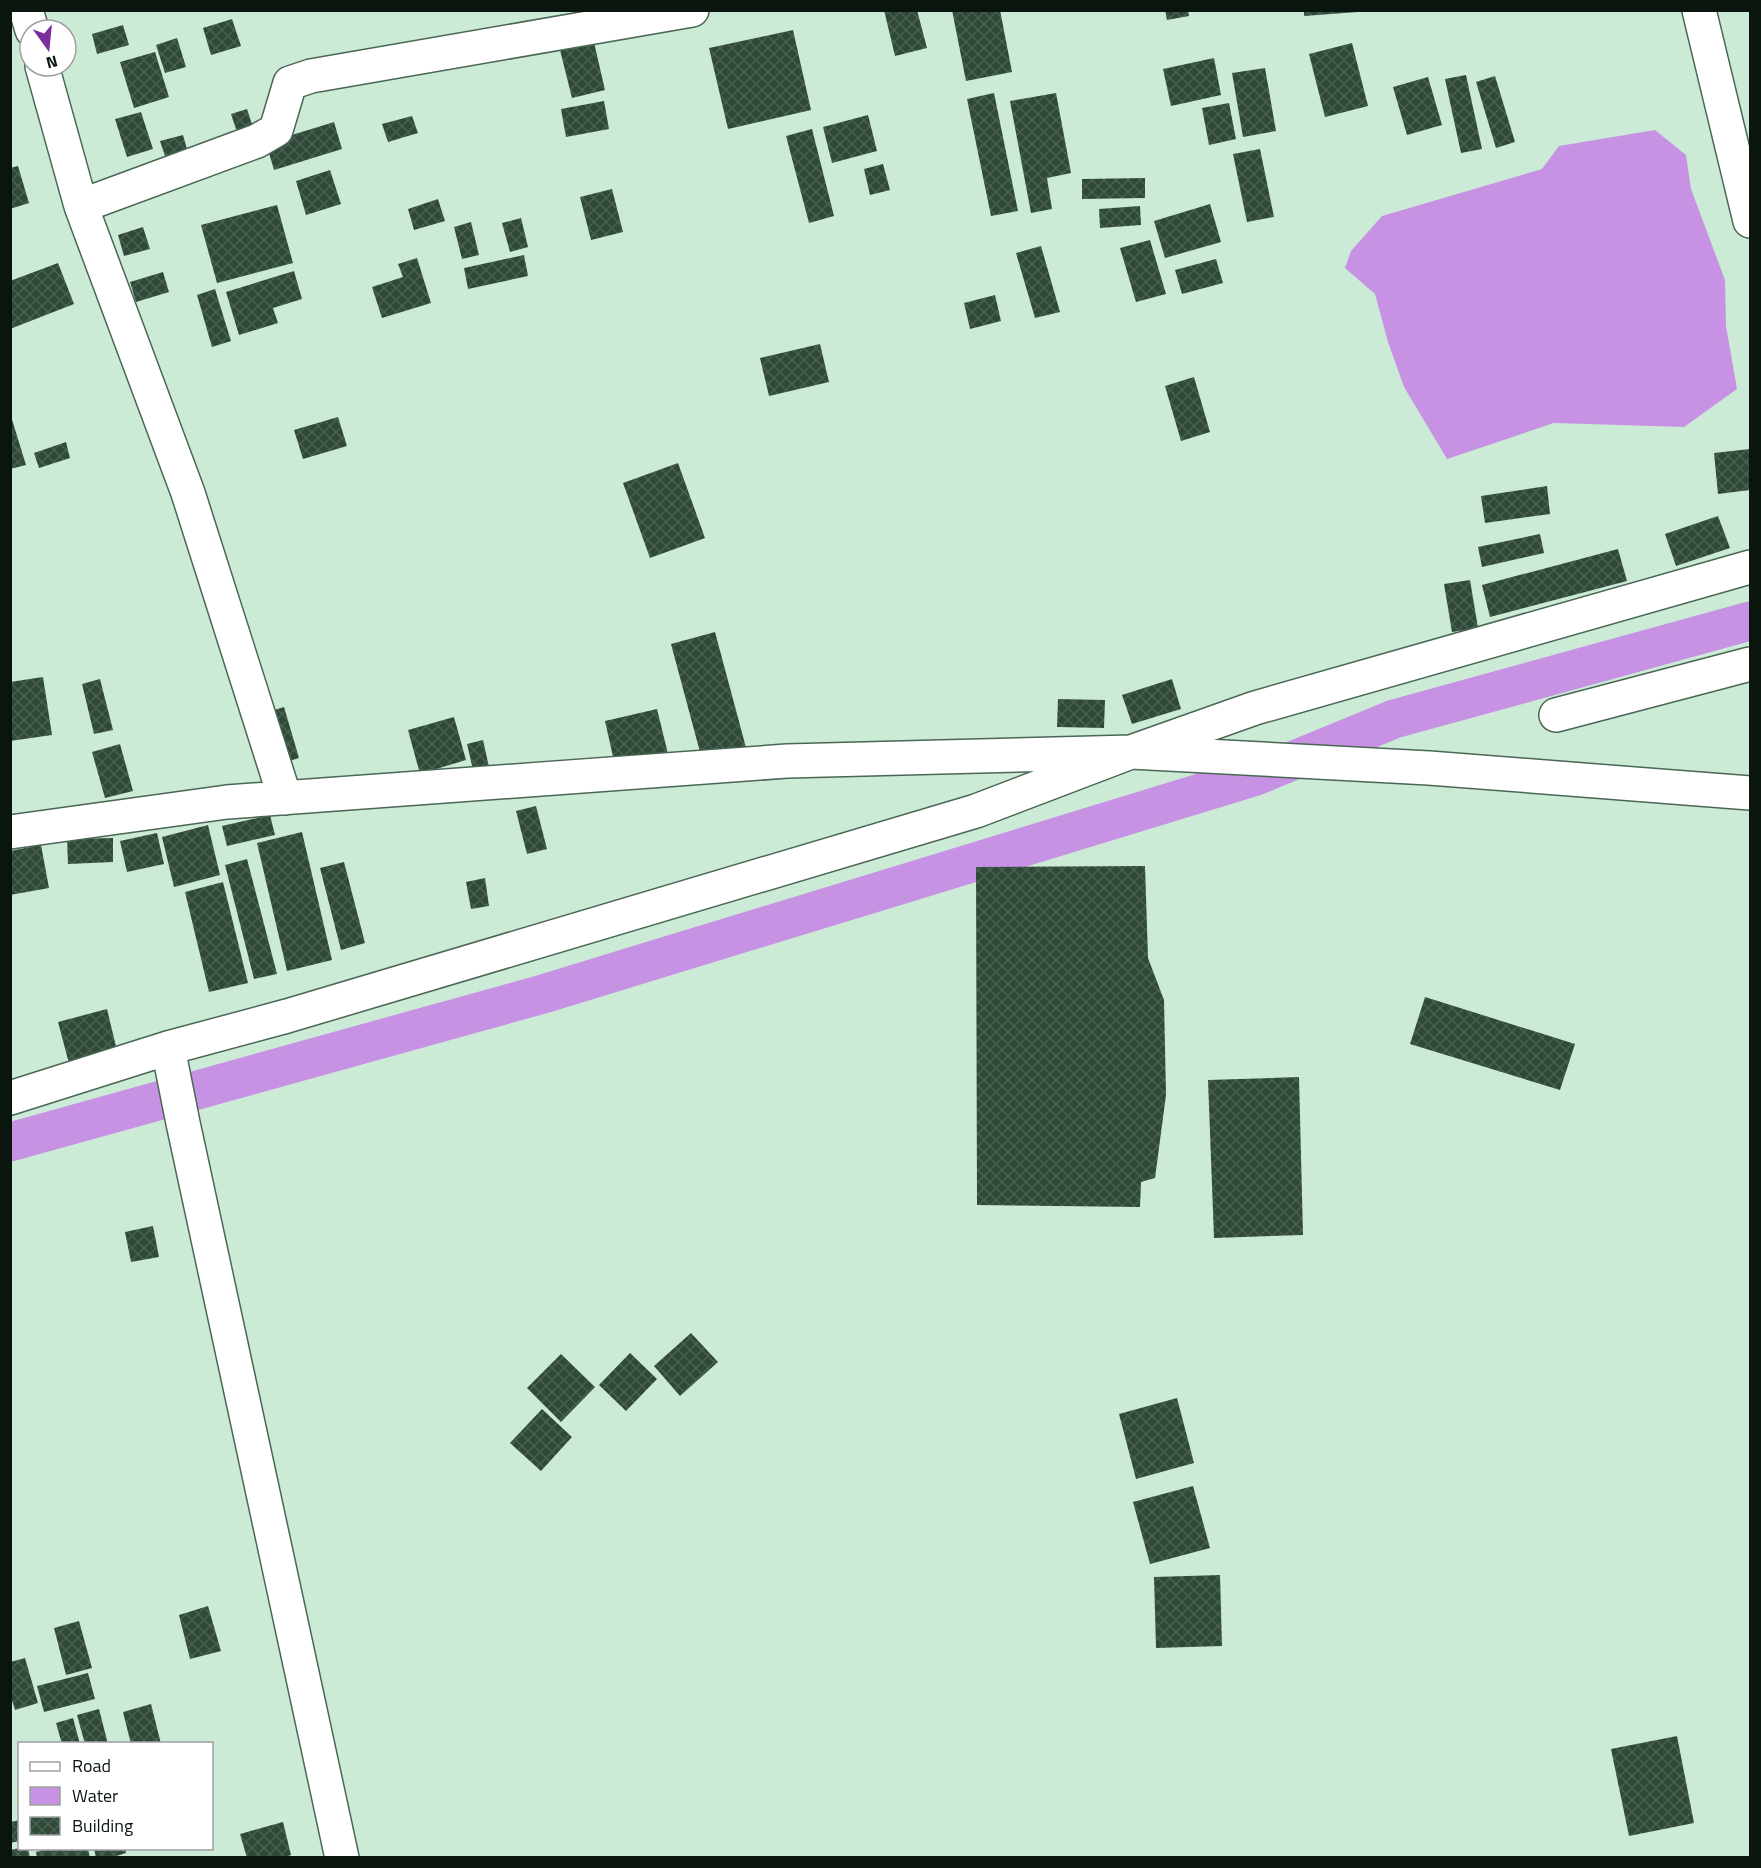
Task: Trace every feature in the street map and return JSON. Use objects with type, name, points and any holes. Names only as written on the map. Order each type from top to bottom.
[{"type":"street","points":[[81,206],[257,141],[276,130],[290,82],[310,76],[692,10]]},
{"type":"street","points":[[1699,10],[1750,221]]},
{"type":"street","points":[[45,78],[81,206],[188,493],[285,798]]},
{"type":"street","points":[[10,1098],[170,1060],[298,1013],[976,811],[1255,708],[1750,567]]},
{"type":"street","points":[[1556,716],[1750,664]]},
{"type":"street","points":[[10,832],[227,802],[787,761],[1131,752],[1429,768],[1750,793]]},
{"type":"street","points":[[170,1060],[342,1857]]},
{"type":"water","points":[[1655,130],[1686,155],[1691,189],[1725,280],[1726,326],[1737,389],[1684,427],[1554,423],[1447,459],[1404,387],[1388,342],[1375,294],[1345,268],[1351,251],[1382,216],[1542,169],[1559,146]]},
{"type":"building","points":[[884,10],[917,10],[927,48],[895,56]]},
{"type":"building","points":[[952,10],[1000,10],[1012,72],[966,81]]},
{"type":"building","points":[[1165,10],[1188,10],[1189,16],[1167,20]]},
{"type":"building","points":[[1304,10],[1358,10],[1358,12],[1304,16]]},
{"type":"building","points":[[232,19],[241,46],[211,55],[203,28]]},
{"type":"building","points":[[123,25],[129,45],[97,54],[92,34]]},
{"type":"building","points":[[793,30],[811,110],[728,129],[709,48]]},
{"type":"building","points":[[177,38],[186,67],[165,73],[156,45]]},
{"type":"building","points":[[593,38],[605,90],[572,98],[559,46]]},
{"type":"building","points":[[1352,43],[1368,106],[1325,117],[1309,54]]},
{"type":"building","points":[[155,52],[169,97],[134,108],[120,62]]},
{"type":"building","points":[[1214,58],[1221,95],[1171,106],[1163,69]]},
{"type":"building","points":[[1265,68],[1276,131],[1243,137],[1232,73]]},
{"type":"building","points":[[1466,75],[1482,149],[1461,153],[1445,79]]},
{"type":"building","points":[[1495,76],[1515,142],[1496,148],[1476,82]]},
{"type":"building","points":[[1428,77],[1442,125],[1407,135],[1393,87]]},
{"type":"building","points":[[994,93],[1018,211],[991,216],[967,99]]},
{"type":"building","points":[[1056,93],[1071,173],[1047,178],[1052,209],[1031,213],[1010,101]]},
{"type":"building","points":[[604,101],[609,129],[566,137],[561,109]]},
{"type":"building","points":[[1229,103],[1236,139],[1209,145],[1202,108]]},
{"type":"building","points":[[247,109],[254,130],[238,135],[231,114]]},
{"type":"building","points":[[141,112],[153,149],[127,157],[115,119]]},
{"type":"building","points":[[868,115],[877,151],[832,163],[823,127]]},
{"type":"building","points":[[412,116],[418,133],[388,142],[382,124]]},
{"type":"building","points":[[334,122],[342,149],[274,170],[266,143]]},
{"type":"building","points":[[812,129],[834,216],[809,223],[786,136]]},
{"type":"building","points":[[183,135],[187,149],[165,156],[160,141]]},
{"type":"building","points":[[1260,149],[1274,217],[1247,222],[1233,154]]},
{"type":"building","points":[[883,164],[890,190],[870,195],[864,169]]},
{"type":"building","points":[[18,166],[29,203],[10,209],[10,168]]},
{"type":"building","points":[[330,170],[341,204],[306,215],[296,181]]},
{"type":"building","points":[[1145,178],[1145,198],[1082,199],[1082,179]]},
{"type":"building","points":[[612,189],[623,232],[591,240],[580,197]]},
{"type":"building","points":[[438,199],[445,221],[414,230],[408,209]]},
{"type":"building","points":[[1210,204],[1221,242],[1165,258],[1154,221]]},
{"type":"building","points":[[277,205],[293,263],[217,283],[201,225]]},
{"type":"building","points":[[1140,206],[1141,225],[1100,228],[1099,209]]},
{"type":"building","points":[[521,218],[528,247],[510,252],[502,223]]},
{"type":"building","points":[[471,222],[479,255],[462,259],[454,227]]},
{"type":"building","points":[[143,227],[150,249],[124,256],[118,235]]},
{"type":"building","points":[[1150,240],[1166,294],[1136,302],[1120,248]]},
{"type":"building","points":[[1041,246],[1060,312],[1035,318],[1016,253]]},
{"type":"building","points":[[524,255],[528,276],[468,289],[464,268]]},
{"type":"building","points":[[417,258],[431,303],[382,318],[372,287],[403,277],[398,264]]},
{"type":"building","points":[[1216,259],[1223,283],[1182,294],[1175,270]]},
{"type":"building","points":[[58,263],[74,304],[10,329],[10,281]]},
{"type":"building","points":[[294,271],[302,299],[273,308],[278,323],[239,335],[226,292]]},
{"type":"building","points":[[163,272],[169,292],[136,302],[130,282]]},
{"type":"building","points":[[215,289],[231,341],[212,347],[197,295]]},
{"type":"building","points":[[995,295],[1001,321],[970,329],[964,303]]},
{"type":"building","points":[[820,344],[829,382],[769,396],[760,358]]},
{"type":"building","points":[[1194,377],[1210,432],[1181,441],[1165,386]]},
{"type":"building","points":[[10,413],[26,465],[10,469]]},
{"type":"building","points":[[338,417],[347,446],[303,459],[294,430]]},
{"type":"building","points":[[66,442],[70,458],[39,468],[34,453]]},
{"type":"building","points":[[1750,449],[1750,490],[1718,494],[1714,453]]},
{"type":"building","points":[[678,463],[705,538],[650,558],[623,483]]},
{"type":"building","points":[[1547,486],[1550,514],[1485,523],[1481,496]]},
{"type":"building","points":[[1718,516],[1730,548],[1676,566],[1665,534]]},
{"type":"building","points":[[1540,534],[1544,553],[1482,567],[1478,547]]},
{"type":"building","points":[[1618,549],[1627,581],[1490,617],[1482,585]]},
{"type":"building","points":[[1470,580],[1478,628],[1452,632],[1444,584]]},
{"type":"building","points":[[715,632],[748,755],[704,767],[671,644]]},
{"type":"building","points":[[43,677],[52,735],[10,741],[10,682]]},
{"type":"building","points":[[100,679],[113,730],[94,734],[82,684]]},
{"type":"building","points":[[1172,679],[1181,709],[1132,724],[1122,695]]},
{"type":"building","points":[[1058,699],[1105,700],[1104,728],[1057,727]]},
{"type":"building","points":[[284,707],[299,758],[276,765],[261,714]]},
{"type":"building","points":[[657,709],[669,758],[616,770],[605,721]]},
{"type":"building","points":[[454,717],[466,760],[420,774],[408,730]]},
{"type":"building","points":[[483,740],[489,767],[473,770],[467,744]]},
{"type":"building","points":[[120,744],[133,791],[105,798],[92,752]]},
{"type":"building","points":[[536,806],[547,849],[527,854],[516,811]]},
{"type":"building","points":[[270,815],[275,835],[227,846],[222,826]]},
{"type":"building","points":[[208,825],[220,875],[174,887],[162,837]]},
{"type":"building","points":[[302,832],[332,960],[287,971],[257,843]]},
{"type":"building","points":[[157,833],[164,864],[127,872],[120,841]]},
{"type":"building","points":[[113,838],[113,862],[68,864],[67,839]]},
{"type":"building","points":[[41,845],[49,888],[10,895],[10,851]]},
{"type":"building","points":[[247,859],[277,974],[254,979],[225,865]]},
{"type":"building","points":[[344,862],[365,943],[341,950],[320,868]]},
{"type":"building","points":[[1145,866],[1148,958],[1164,1000],[1166,1095],[1155,1178],[1141,1182],[1140,1207],[977,1205],[976,867]]},
{"type":"building","points":[[485,878],[489,906],[471,909],[466,882]]},
{"type":"building","points":[[223,882],[248,983],[209,992],[185,892]]},
{"type":"building","points":[[1425,997],[1575,1044],[1560,1090],[1410,1044]]},
{"type":"building","points":[[107,1009],[119,1059],[71,1071],[58,1022]]},
{"type":"building","points":[[1299,1077],[1303,1235],[1214,1238],[1208,1080]]},
{"type":"building","points":[[153,1226],[159,1257],[131,1262],[125,1232]]},
{"type":"building","points":[[691,1333],[718,1362],[680,1396],[654,1366]]},
{"type":"building","points":[[630,1353],[657,1379],[626,1411],[599,1385]]},
{"type":"building","points":[[561,1354],[595,1387],[561,1422],[527,1388]]},
{"type":"building","points":[[1177,1398],[1194,1463],[1136,1479],[1119,1414]]},
{"type":"building","points":[[542,1409],[572,1437],[541,1471],[510,1443]]},
{"type":"building","points":[[1193,1486],[1210,1548],[1150,1564],[1133,1502]]},
{"type":"building","points":[[1220,1575],[1222,1646],[1156,1648],[1154,1577]]},
{"type":"building","points":[[208,1606],[221,1651],[190,1659],[179,1615]]},
{"type":"building","points":[[79,1621],[92,1668],[66,1675],[54,1628]]},
{"type":"building","points":[[25,1658],[38,1703],[15,1710],[10,1694],[10,1662]]},
{"type":"building","points":[[88,1673],[95,1699],[44,1712],[37,1686]]},
{"type":"building","points":[[151,1704],[160,1742],[130,1742],[123,1712]]},
{"type":"building","points":[[99,1709],[107,1742],[84,1742],[77,1715]]},
{"type":"building","points":[[73,1718],[79,1742],[61,1742],[56,1723]]},
{"type":"building","points":[[1677,1736],[1694,1823],[1629,1836],[1611,1749]]},
{"type":"building","points":[[18,1820],[18,1841],[10,1843],[10,1822]]},
{"type":"building","points":[[283,1822],[291,1855],[282,1858],[247,1858],[240,1834]]},
{"type":"building","points":[[10,1850],[28,1850],[30,1858],[10,1858]]},
{"type":"building","points":[[88,1850],[90,1858],[37,1858],[36,1852]]},
{"type":"building","points":[[94,1850],[125,1850],[126,1853],[110,1858],[96,1858]]},
{"type":"waterway","points":[[10,1142],[543,994],[1256,776],[1394,719],[1750,621]]}]
